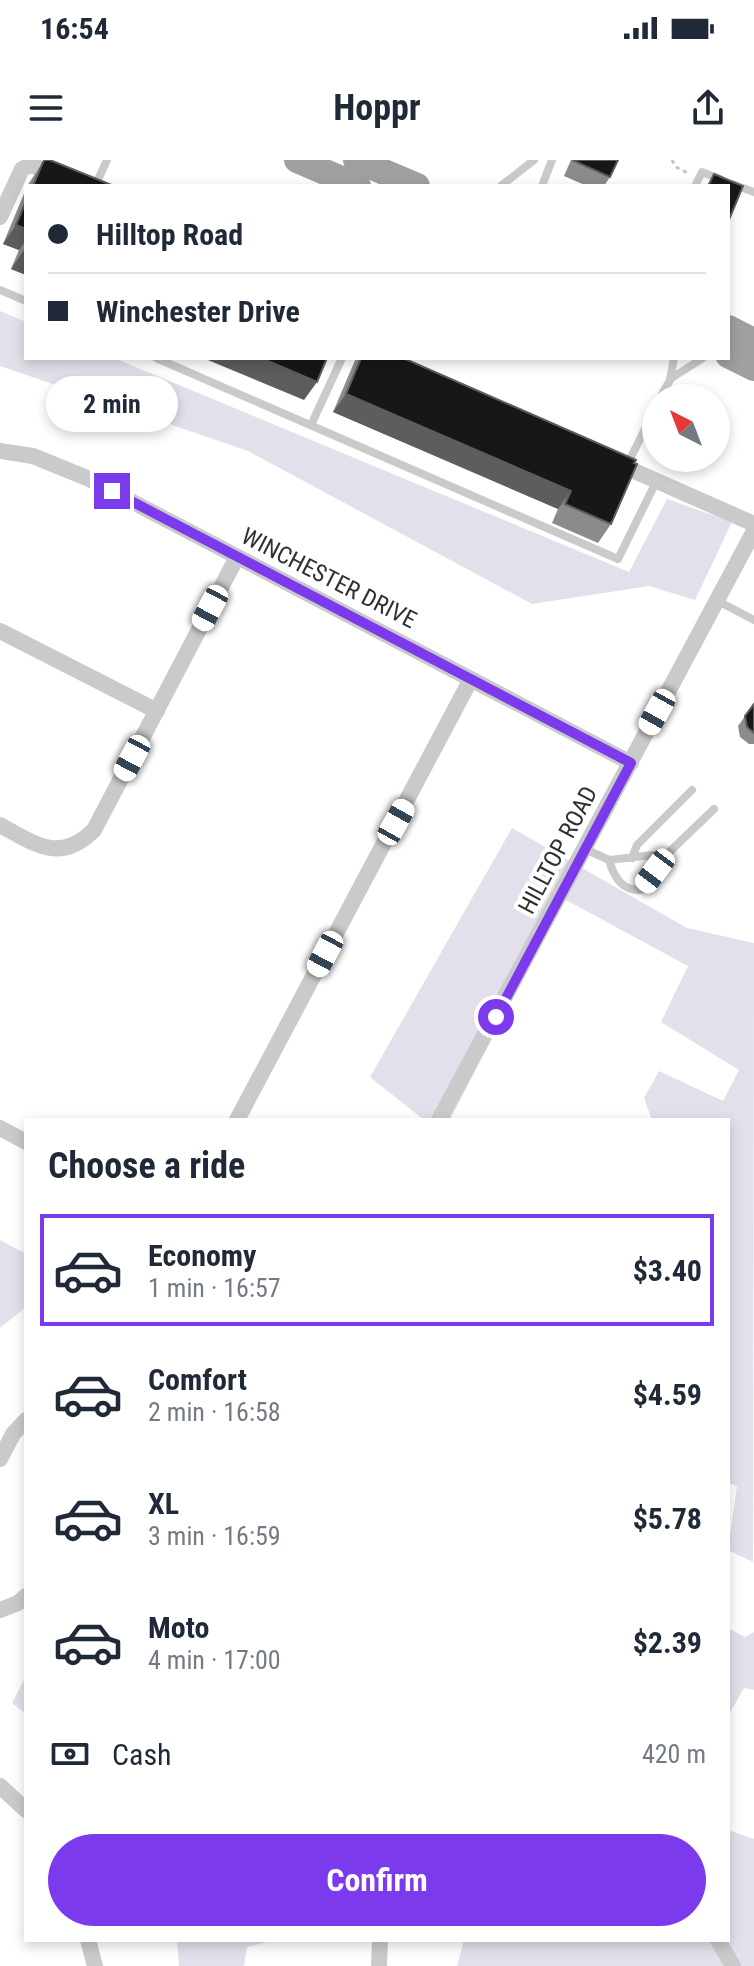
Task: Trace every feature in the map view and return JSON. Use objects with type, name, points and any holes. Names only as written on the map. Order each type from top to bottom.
[{"type":"highway","points":[[297,160],[353,184]]},
{"type":"highway","points":[[356,160],[412,184]]},
{"type":"highway","points":[[730,329],[754,340]]},
{"type":"highway","points":[[730,356],[754,368]]},
{"type":"street","points":[[0,217],[22,169],[31,165],[81,184]]},
{"type":"street","name":"WINCHESTER DRIVE","points":[[0,451],[54,463],[631,763]]},
{"type":"street","points":[[597,455],[754,524]]},
{"type":"street","name":"HILLTOP ROAD","points":[[440,1118],[754,531]]},
{"type":"street","points":[[0,825],[52,849],[71,847],[94,830],[237,557]]},
{"type":"street","points":[[0,631],[157,711]]},
{"type":"street","points":[[238,1118],[471,679]]},
{"type":"street","points":[[0,1128],[24,1141]]},
{"type":"street","points":[[0,1459],[13,1434],[24,1422]]},
{"type":"street","points":[[0,1610],[24,1598]]},
{"type":"street","points":[[0,1786],[24,1808]]},
{"type":"street","points":[[89,1942],[95,1966]]},
{"type":"street","points":[[379,1966],[380,1942]]},
{"type":"street","points":[[719,1942],[733,1966]]},
{"type":"lane","points":[[96,184],[107,160]]},
{"type":"lane","points":[[504,184],[534,160]]},
{"type":"lane","points":[[543,184],[552,160]]},
{"type":"lane","points":[[697,182],[702,172],[754,192]]},
{"type":"lane","points":[[0,290],[24,300]]},
{"type":"lane","points":[[161,360],[618,559],[656,482]]},
{"type":"lane","points":[[311,425],[341,360]]},
{"type":"lane","points":[[668,384],[674,360]]},
{"type":"lane","points":[[670,380],[700,360]]},
{"type":"lane","points":[[625,467],[642,434]]},
{"type":"lane","points":[[716,600],[754,620]]},
{"type":"lane","points":[[632,858],[637,845],[692,790]]},
{"type":"lane","points":[[609,860],[620,882],[632,890],[641,890],[661,860],[714,809]]},
{"type":"lane","points":[[585,849],[609,860],[652,855],[661,860]]},
{"type":"path","points":[[672,160],[676,167],[697,182]]},
{"type":"shaded area","points":[[0,311],[24,321],[24,360],[119,360],[629,572],[667,499],[732,522],[695,600],[649,586],[532,604],[248,451],[0,366]]},
{"type":"shaded area","points":[[512,828],[687,928],[754,943],[753,1562],[730,1551],[737,1486],[730,1484],[730,1118],[651,1118],[644,1098],[659,1071],[723,1101],[739,1070],[661,1022],[688,966],[564,899],[451,1118],[421,1118],[370,1077]]},
{"type":"shaded area","points":[[0,1240],[24,1253],[24,1309],[0,1328]]},
{"type":"shaded area","points":[[730,1629],[745,1637],[754,1632],[754,1690],[744,1688],[730,1712]]},
{"type":"shaded area","points":[[24,1680],[24,1712],[12,1703]]},
{"type":"shaded area","points":[[730,1831],[754,1839],[754,1966],[457,1966],[463,1942],[730,1942]]},
{"type":"shaded area","points":[[177,1942],[268,1942],[247,1947],[244,1966],[179,1966]]},
{"type":"building","points":[[50,160],[109,184],[34,184],[43,162]]},
{"type":"building","points":[[575,160],[618,160],[610,177]]},
{"type":"building","points":[[714,174],[743,186],[730,217],[730,184],[709,184]]},
{"type":"building","points":[[24,206],[24,228],[16,225]]},
{"type":"building","points":[[266,360],[326,360],[317,382]]},
{"type":"building","points":[[360,360],[408,360],[636,460],[634,463],[637,464],[611,524],[565,504],[571,491],[346,394]]},
{"type":"building","points":[[754,704],[754,733],[747,727],[745,716]]},
{"type":"route","points":[[112,491],[631,763],[496,1017]]}]
